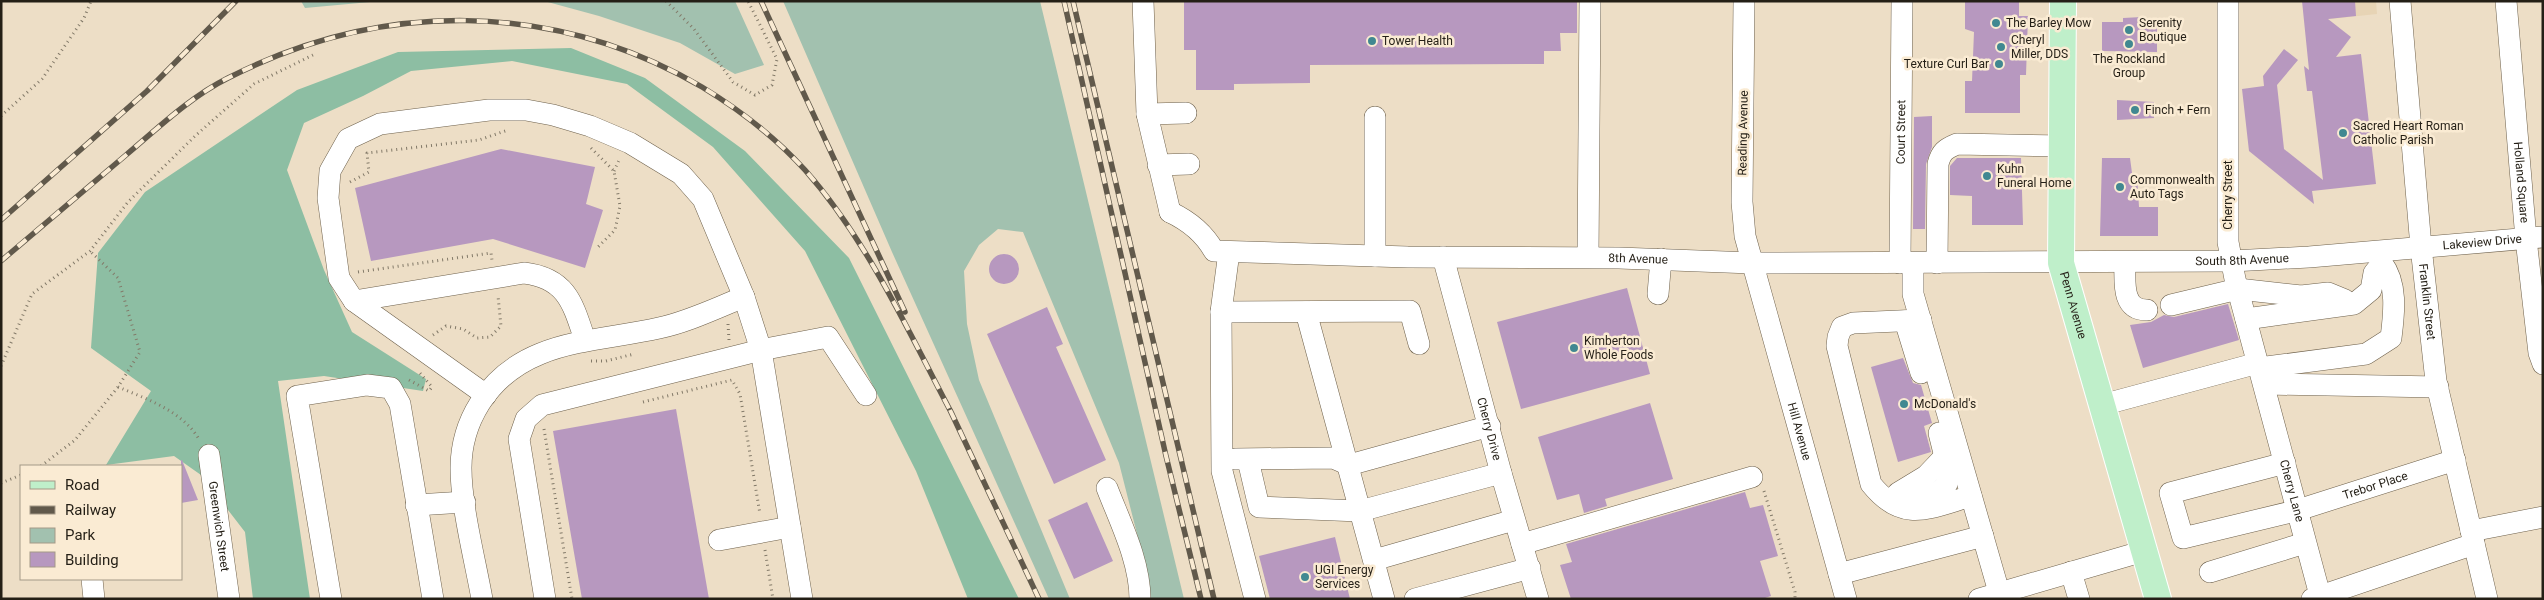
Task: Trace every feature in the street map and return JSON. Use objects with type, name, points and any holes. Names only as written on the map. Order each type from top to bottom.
[{"type":"main road","name":"Penn Avenue","points":[[2063,1],[2062,263],[2158,599]]},
{"type":"street","points":[[1143,1],[1146,114],[1170,212],[1184,219],[1221,251],[1222,472],[1255,599]]},
{"type":"street","points":[[1588,258],[1590,1]]},
{"type":"street","name":"Reading Avenue","points":[[1744,1],[1742,202],[1745,236],[1752,263]]},
{"type":"street","name":"Court Street","points":[[1902,1],[1907,263],[1913,294],[1913,320]]},
{"type":"street","name":"Cherry Street","points":[[2228,1],[2228,242],[2238,289],[2260,372]]},
{"type":"street","name":"Franklin Street","points":[[2400,1],[2421,247],[2438,387],[2487,599]]},
{"type":"street","name":"Holland Square","points":[[2506,1],[2534,238],[2540,353],[2543,364]]},
{"type":"street","points":[[486,395],[354,301],[339,278],[328,198],[330,171],[348,138],[380,124],[489,110],[526,110],[553,115],[590,126],[630,142],[681,174],[703,199],[744,297],[761,350],[802,599]]},
{"type":"street","points":[[1146,114],[1186,113]]},
{"type":"street","points":[[1375,117],[1375,256]]},
{"type":"street","points":[[1938,263],[1938,164],[1940,154],[1946,148],[1957,144],[2062,146]]},
{"type":"street","points":[[1158,165],[1189,164]]},
{"type":"street","points":[[1170,212],[1202,211]]},
{"type":"street","name":"Lakeview Drive","points":[[2421,247],[2534,238]]},
{"type":"street","name":"South 8th Avenue","points":[[2062,263],[2382,257],[2421,247]]},
{"type":"street","name":"8th Avenue","points":[[1221,251],[1375,256],[1661,259],[1752,263],[2062,263]]},
{"type":"street","name":"Cherry Drive","points":[[1443,257],[1514,520],[1538,599]]},
{"type":"street","points":[[2246,319],[2354,304],[2371,290],[2374,273],[2382,257]]},
{"type":"street","points":[[2102,405],[2260,372],[2366,354],[2391,338],[2395,308],[2389,271],[2382,257]]},
{"type":"street","points":[[1658,294],[1661,259]]},
{"type":"street","points":[[2125,262],[2125,292],[2128,301],[2139,309],[2147,310]]},
{"type":"street","name":"Hill Avenue","points":[[1752,263],[1846,599]]},
{"type":"street","points":[[354,301],[495,277],[524,273],[538,274],[567,292],[585,340]]},
{"type":"street","points":[[2171,305],[2238,289],[2301,296],[2328,293],[2354,304]]},
{"type":"street","points":[[482,599],[461,468],[464,441],[471,417],[499,378],[515,365],[535,356],[585,340],[660,328],[692,318],[744,297]]},
{"type":"street","points":[[1221,312],[1410,311],[1419,344]]},
{"type":"street","points":[[1306,312],[1384,599]]},
{"type":"street","points":[[1866,463],[1878,479],[1898,493],[1921,498],[1943,489],[1947,484],[1948,476],[1945,456],[1913,320]]},
{"type":"street","points":[[1913,320],[1853,323],[1842,327],[1838,337],[1838,346],[1871,484],[1883,500],[1896,507],[1910,510],[1923,509],[1971,496]]},
{"type":"street","points":[[1913,320],[1971,496],[2000,596]]},
{"type":"street","points":[[544,599],[519,439],[526,419],[542,405],[761,350],[828,337],[866,395]]},
{"type":"street","points":[[2260,372],[2438,387]]},
{"type":"street","name":"Cherry Lane","points":[[2260,372],[2285,463],[2295,511],[2318,598]]},
{"type":"street","points":[[331,599],[297,396],[367,385],[391,388],[400,404],[433,599]]},
{"type":"street","points":[[1222,459],[1333,458],[1349,465],[1490,426]]},
{"type":"street","name":"Greenwich Street","points":[[209,454],[229,599]]},
{"type":"street","points":[[1248,460],[1259,507],[1360,511],[1501,473]]},
{"type":"street","name":"Trebor Place","points":[[2285,463],[2170,493],[2183,538],[2295,511],[2455,460]]},
{"type":"street","points":[[1522,544],[1752,477]]},
{"type":"street","points":[[1108,488],[1133,558],[1140,588],[1140,599]]},
{"type":"street","points":[[416,506],[465,502]]},
{"type":"street","points":[[2318,598],[2473,538],[2543,517]]},
{"type":"street","points":[[1374,560],[1514,520]]},
{"type":"street","points":[[719,540],[790,527]]},
{"type":"street","points":[[1840,574],[1983,536]]},
{"type":"street","points":[[2210,572],[2305,543]]},
{"type":"street","points":[[1979,599],[2000,596],[2071,572],[2144,551]]},
{"type":"street","points":[[1415,599],[1530,568]]},
{"type":"street","points":[[2071,572],[2079,599]]},
{"type":"street","points":[[92,580],[94,599]]},
{"type":"path","points":[[1,116],[42,79],[84,18],[91,1]]},
{"type":"path","points":[[666,1],[694,29],[733,82],[756,95],[772,85],[777,59],[748,1]]},
{"type":"path","points":[[1,366],[32,294],[90,251],[128,202],[194,136],[254,84],[313,55]]},
{"type":"path","points":[[350,182],[369,172],[367,153],[479,140],[511,129]]},
{"type":"path","points":[[600,147],[590,145],[614,170]]},
{"type":"path","points":[[596,249],[615,230],[620,206],[614,170],[619,154],[628,159]]},
{"type":"path","points":[[42,465],[75,440],[118,387],[140,352],[118,278],[90,251]]},
{"type":"path","points":[[352,272],[491,254],[501,326],[490,337],[477,338],[463,329],[446,326],[436,331],[411,362],[432,387],[429,391],[402,376],[391,388]]},
{"type":"path","points":[[638,403],[732,380],[740,394],[773,599]]},
{"type":"path","points":[[118,387],[157,403],[192,426],[209,454]]},
{"type":"path","points":[[544,425],[572,599]]},
{"type":"path","points":[[1,483],[20,475]]},
{"type":"path","points":[[1752,477],[1762,484],[1795,592],[1795,599]]},
{"type":"shaded area","points":[[2309,1],[2376,1],[2377,14],[2311,21]]},
{"type":"green space","points":[[301,1],[381,1],[305,8]]},
{"type":"green space","points":[[544,1],[735,1],[764,65],[735,74],[680,43],[599,16]]},
{"type":"green space","points":[[783,1],[1040,1],[1184,599],[1148,599],[1150,585],[1119,463],[1023,232],[998,229],[979,245],[964,271],[967,324],[979,380],[1070,599],[1049,599],[892,252]]},
{"type":"green space","points":[[571,48],[645,78],[745,151],[849,258],[1019,599],[968,599],[916,471],[805,251],[713,147],[627,84],[512,61],[411,71],[363,96],[304,123],[287,170],[324,270],[352,332],[426,379],[423,391],[324,376],[278,381],[310,599],[253,599],[245,532],[201,475],[174,456],[106,465],[151,391],[91,348],[98,253],[145,192],[297,90],[398,52]]},
{"type":"building","name":"Tower Health","points":[[1184,1],[1577,1],[1577,33],[1560,33],[1561,51],[1544,51],[1544,64],[1310,65],[1310,83],[1234,84],[1234,90],[1196,90],[1196,50],[1184,50]]},
{"type":"building","points":[[2019,1],[2019,16],[2028,16],[2026,75],[2020,75],[2020,113],[1965,113],[1965,81],[1972,81],[1974,32],[1965,29],[1965,2]]},
{"type":"building","points":[[2302,1],[2355,1],[2356,16],[2328,19],[2351,37],[2336,57],[2361,54],[2376,184],[2312,191],[2314,204],[2249,151],[2242,89],[2264,86],[2263,76],[2284,49],[2298,60],[2277,85],[2284,149],[2323,180],[2312,91],[2307,91],[2304,66],[2309,70]]},
{"type":"building","points":[[2142,17],[2142,22],[2157,22],[2157,52],[2102,51],[2102,22],[2123,22],[2123,18]]},
{"type":"building","name":"Finch + Fern","points":[[2117,100],[2154,102],[2154,118],[2117,120]]},
{"type":"building","points":[[1932,116],[1932,147],[1926,164],[1925,229],[1913,229],[1914,117]]},
{"type":"building","points":[[501,149],[595,167],[586,204],[603,210],[585,268],[493,239],[371,261],[355,188]]},
{"type":"building","name":"Kuhn Funeral Home","points":[[1957,158],[2021,158],[2023,225],[1972,225],[1972,196],[1950,195],[1950,166]]},
{"type":"building","points":[[2102,158],[2130,158],[2132,173],[2137,175],[2139,207],[2158,207],[2158,236],[2100,236]]},
{"type":"building","points":[[1004,254],[1010,255],[1018,263],[1018,275],[1010,283],[1004,284],[998,283],[990,275],[989,269],[990,263],[998,255]]},
{"type":"building","name":"Kimberton Whole Foods","points":[[1627,288],[1650,374],[1521,409],[1497,322]]},
{"type":"building","points":[[2228,304],[2239,340],[2143,368],[2130,325],[2151,322],[2164,315],[2174,317]]},
{"type":"building","points":[[1047,307],[1063,344],[1056,347],[1106,460],[1054,484],[987,334]]},
{"type":"building","name":"McDonald's","points":[[1903,358],[1913,383],[1921,385],[1932,423],[1924,426],[1931,452],[1898,462],[1871,367]]},
{"type":"building","points":[[1650,403],[1673,479],[1605,499],[1607,506],[1584,513],[1579,494],[1557,500],[1538,437]]},
{"type":"building","points":[[676,409],[709,599],[582,599],[553,431]]},
{"type":"building","points":[[182,460],[198,500],[182,503]]},
{"type":"building","points":[[1745,492],[1750,508],[1763,505],[1778,556],[1760,561],[1771,596],[1762,599],[1571,599],[1560,565],[1572,562],[1566,544]]},
{"type":"building","points":[[1087,502],[1113,561],[1074,579],[1048,520]]},
{"type":"building","name":"UGI Energy Services","points":[[1335,537],[1350,599],[1270,599],[1259,556]]},
{"type":"railway","points":[[1,220],[147,91],[236,1]]},
{"type":"railway","points":[[761,1],[905,312]]},
{"type":"railway","points":[[1064,1],[1166,456],[1201,599]]},
{"type":"railway","points":[[1073,1],[1214,599]]},
{"type":"railway","points":[[1,261],[175,114],[201,94],[228,78],[286,52],[346,34],[406,24],[466,21],[527,25],[587,38],[645,58],[702,87],[743,115],[782,146],[828,197],[868,257],[903,319],[952,414]]},
{"type":"railway","points":[[950,410],[1039,599]]},
{"type":"place","name":"The Barley Mow","points":[[1996,23]]},
{"type":"place","name":"Serenity Boutique","points":[[2129,30]]},
{"type":"place","name":"Tower Health","points":[[1372,41]]},
{"type":"place","name":"The Rockland Group","points":[[2129,44]]},
{"type":"place","name":"Cheryl Miller, DDS","points":[[2001,47]]},
{"type":"place","name":"Texture Curl Bar","points":[[1999,64]]},
{"type":"place","name":"Finch + Fern","points":[[2135,110]]},
{"type":"place","name":"Sacred Heart Roman Catholic Parish","points":[[2343,133]]},
{"type":"place","name":"Kuhn Funeral Home","points":[[1987,176]]},
{"type":"place","name":"Commonwealth Auto Tags","points":[[2120,187]]},
{"type":"place","name":"Kimberton Whole Foods","points":[[1574,348]]},
{"type":"place","name":"McDonald's","points":[[1904,404]]},
{"type":"place","name":"UGI Energy Services","points":[[1305,577]]}]
